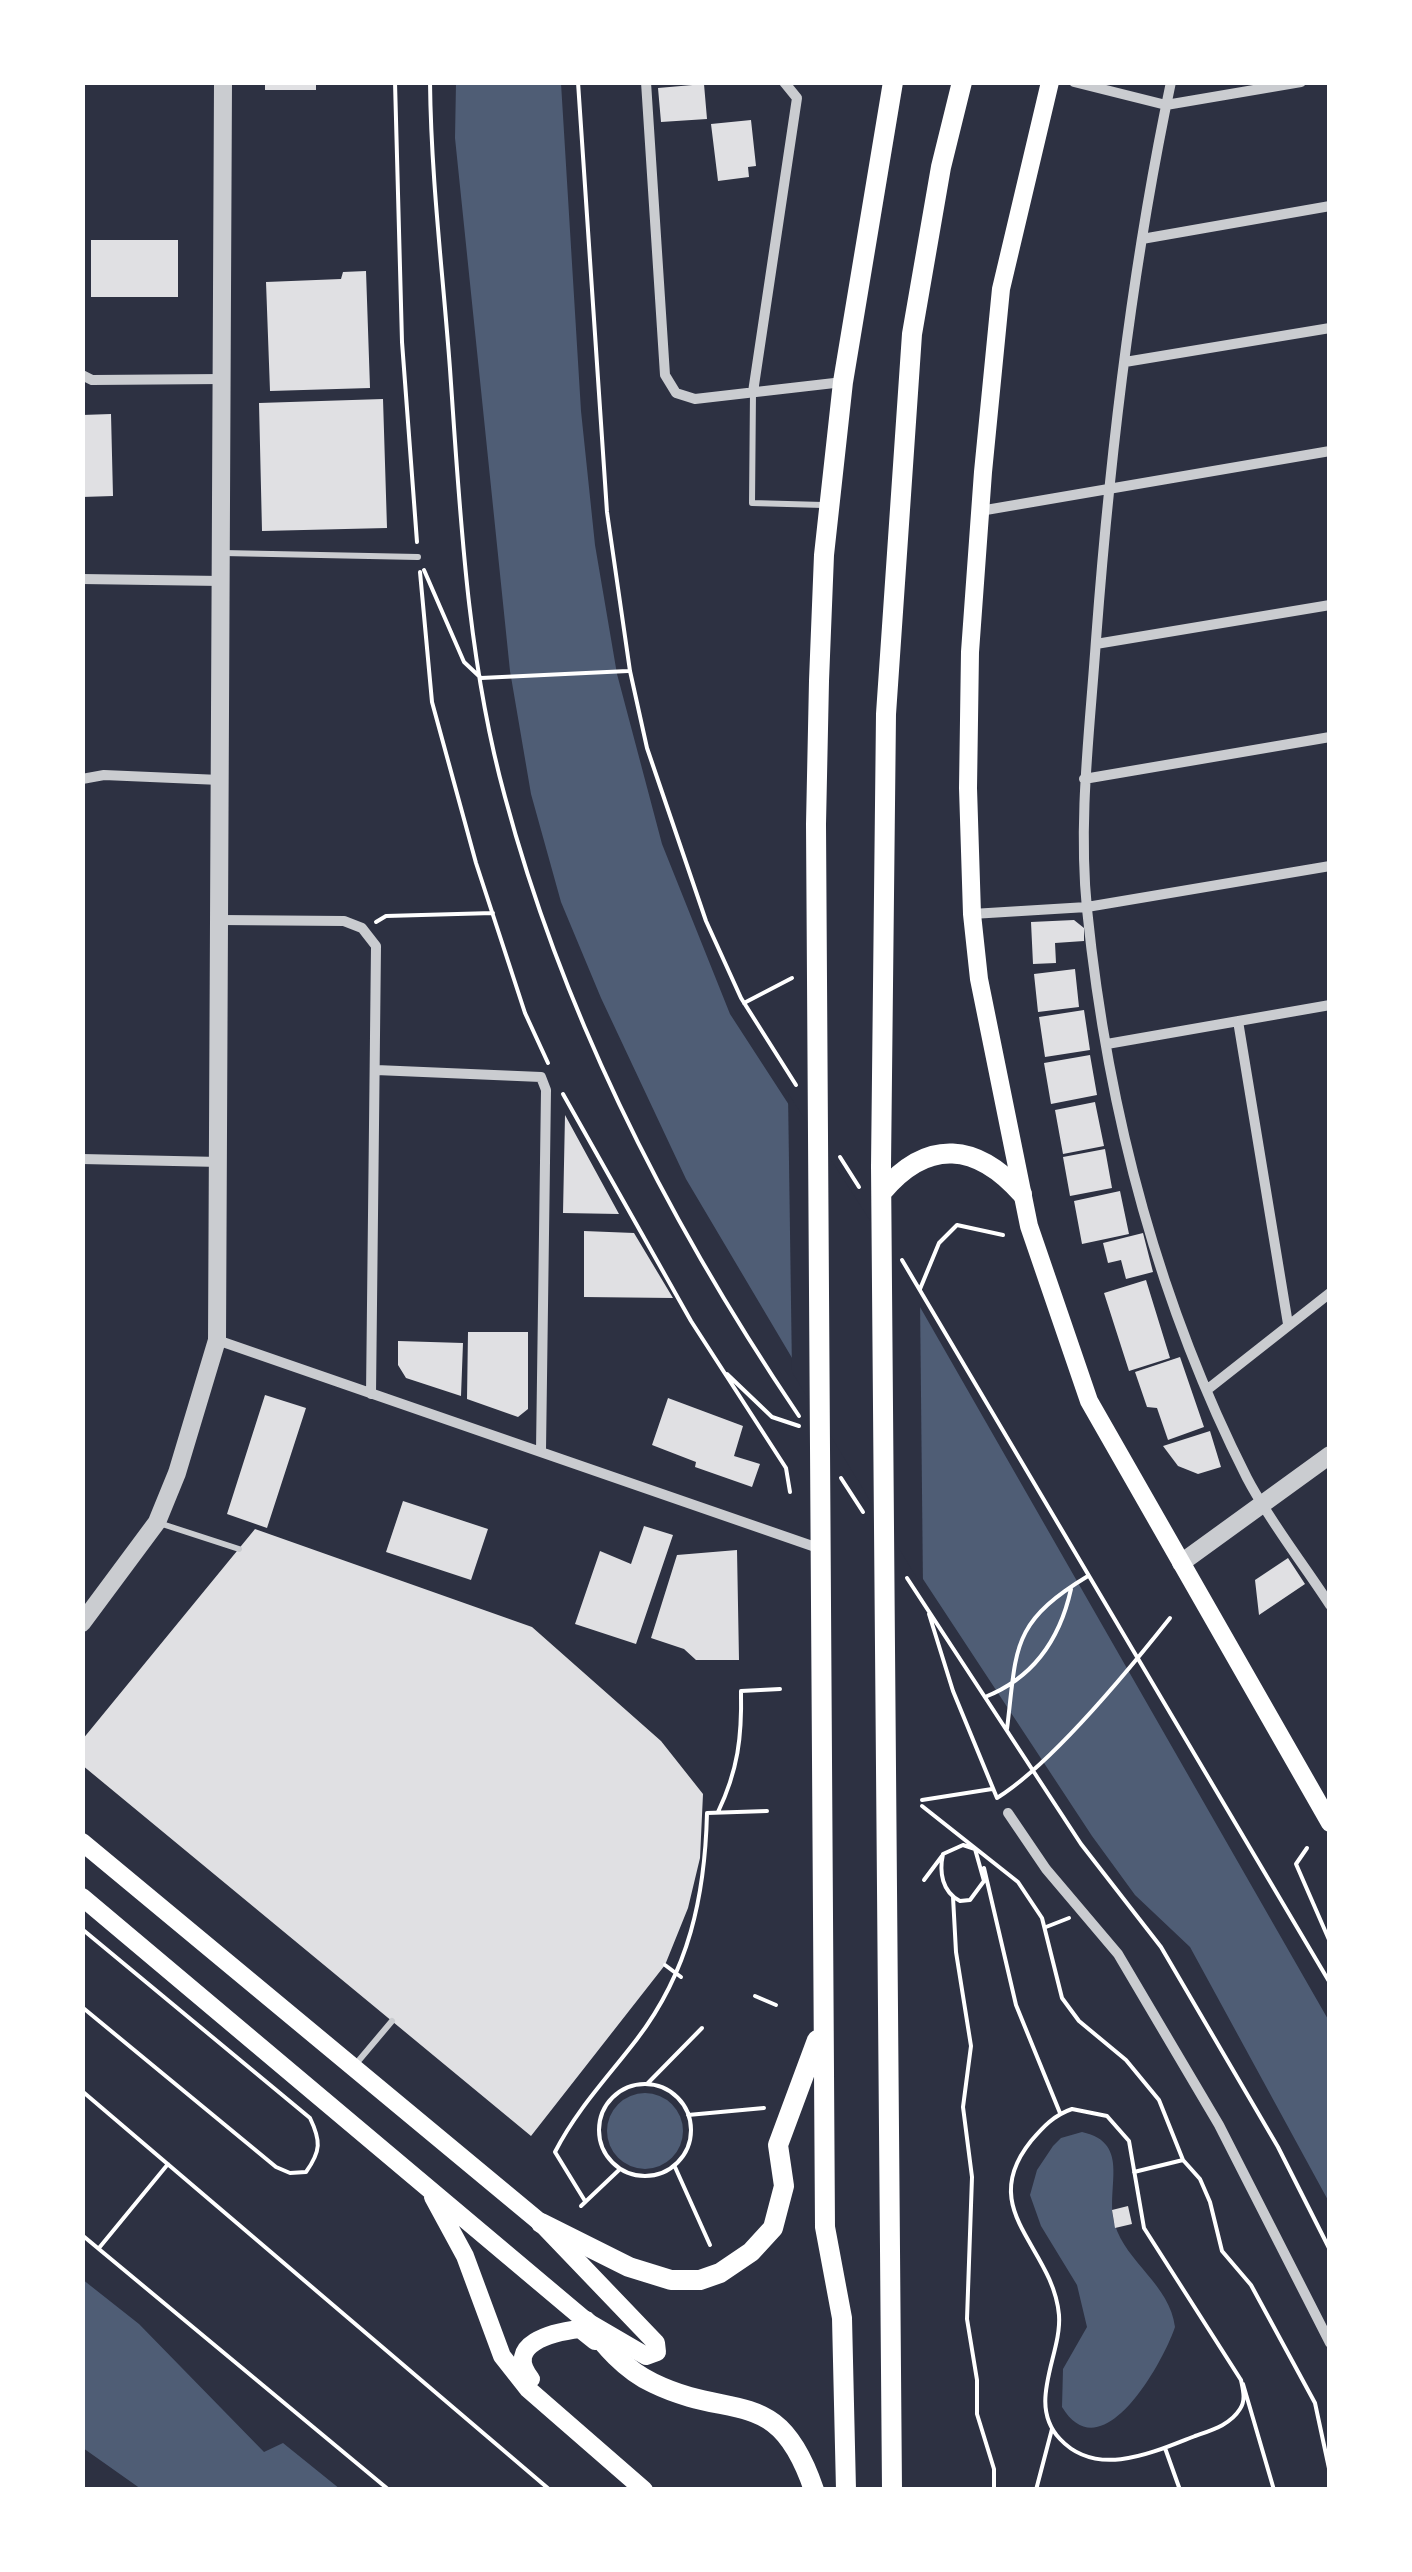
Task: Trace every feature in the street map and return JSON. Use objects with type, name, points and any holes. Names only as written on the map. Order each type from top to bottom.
[{"type":"main road","points":[[846,2490],[842,2318],[825,2227],[816,806],[830,506],[843,382],[893,82]]},
{"type":"main road","points":[[892,2490],[880,1184],[886,714],[912,334],[940,167],[962,82]]},
{"type":"main road","points":[[1050,82],[1001,288],[970,652],[972,914],[995,1072],[1046,1283],[1089,1401],[1330,1823]]},
{"type":"main road","points":[[880,1184],[923,1156],[958,1153],[984,1162],[1022,1194]]},
{"type":"main road","points":[[82,1842],[541,2222],[656,2342],[656,2352],[646,2356],[586,2321],[82,1897]]},
{"type":"main road","points":[[541,2222],[629,2268],[671,2280],[700,2280],[750,2252],[773,2228],[784,2186],[778,2145],[823,2024]]},
{"type":"main road","points":[[429,2189],[465,2256],[502,2356],[528,2389],[644,2490]]},
{"type":"main road","points":[[586,2321],[608,2350]]},
{"type":"main road","points":[[559,2415],[522,2368],[525,2350],[550,2332],[580,2329],[652,2383],[760,2412],[800,2450],[814,2490]]},
{"type":"street","points":[[82,1623],[156,1522],[178,1473],[218,1340],[222,82]]},
{"type":"street","points":[[646,82],[665,374],[676,393],[694,399],[843,382]]},
{"type":"street","points":[[754,392],[797,98],[784,82]]},
{"type":"street","points":[[1074,82],[1166,104],[1301,82]]},
{"type":"street","points":[[1171,82],[1142,239],[1107,489],[1084,779],[1087,907],[1107,1044],[1141,1212],[1208,1389],[1249,1482],[1330,1604]]},
{"type":"street","points":[[1142,239],[1330,206]]},
{"type":"street","points":[[1125,362],[1330,328]]},
{"type":"street","points":[[82,376],[92,380],[222,379]]},
{"type":"street","points":[[980,511],[1330,451]]},
{"type":"street","points":[[82,579],[221,581]]},
{"type":"street","points":[[1096,644],[1330,605]]},
{"type":"street","points":[[1084,779],[1330,737]]},
{"type":"street","points":[[82,779],[104,775],[220,780]]},
{"type":"street","points":[[972,914],[1087,907],[1330,866]]},
{"type":"street","points":[[221,920],[344,921],[362,928],[376,946],[370,1394]]},
{"type":"street","points":[[1107,1044],[1330,1005]]},
{"type":"street","points":[[1238,1021],[1288,1324]]},
{"type":"street","points":[[376,1070],[541,1077],[546,1090],[542,1450]]},
{"type":"street","points":[[82,1159],[220,1162]]},
{"type":"street","points":[[1208,1389],[1330,1294]]},
{"type":"street","points":[[218,1340],[822,1549]]},
{"type":"street","points":[[1181,1563],[1330,1456]]},
{"type":"street","points":[[1008,1813],[1118,1954],[1219,2125],[1330,2343]]},
{"type":"lane","points":[[754,392],[752,502],[830,506]]},
{"type":"lane","points":[[221,553],[418,557]]},
{"type":"lane","points":[[156,1522],[238,1549]]},
{"type":"lane","points":[[356,2065],[392,2021]]},
{"type":"path","points":[[395,82],[402,342],[432,702],[493,913],[526,1012],[554,1073]]},
{"type":"path","points":[[430,82],[459,494],[482,678],[504,794],[533,892],[626,1118],[691,1240],[808,1429],[772,1416],[721,1368]]},
{"type":"path","points":[[578,82],[607,512],[630,670],[647,748],[700,904],[744,1002],[805,1100]]},
{"type":"path","points":[[418,557],[464,662],[482,678],[617,674],[630,670]]},
{"type":"path","points":[[362,928],[386,916],[493,913]]},
{"type":"path","points":[[744,1002],[792,978]]},
{"type":"path","points":[[560,1089],[721,1368],[786,1468],[790,1492]]},
{"type":"path","points":[[836,1149],[880,1184]]},
{"type":"path","points":[[920,1289],[939,1243],[957,1225],[1004,1235]]},
{"type":"path","points":[[896,1251],[1330,1983]]},
{"type":"path","points":[[840,1478],[873,1527]]},
{"type":"path","points":[[906,1576],[1080,1844],[1161,1946],[1278,2147],[1330,2250]]},
{"type":"path","points":[[1007,1731],[1014,1652],[1026,1627],[1088,1576]]},
{"type":"path","points":[[985,1697],[1009,1686],[1045,1653],[1060,1627],[1072,1586]]},
{"type":"path","points":[[928,1609],[953,1691],[998,1798],[1027,1775],[1114,1684],[1170,1618]]},
{"type":"path","points":[[718,1812],[736,1774],[742,1740],[741,1691],[780,1689]]},
{"type":"path","points":[[992,1789],[922,1803],[1018,1882],[1046,1927],[1062,1998],[1079,2020],[1126,2060],[1159,2100],[1172,2122],[1183,2160],[1200,2180],[1210,2202],[1222,2250],[1256,2294],[1315,2402],[1330,2473]]},
{"type":"path","points":[[620,2168],[583,2204],[556,2152],[574,2114],[638,2038],[679,1975],[701,1900],[707,1813],[767,1811]]},
{"type":"path","points":[[924,1880],[944,1854],[963,1846],[975,1849]]},
{"type":"path","points":[[1307,1848],[1296,1864],[1330,1942]]},
{"type":"path","points":[[975,1849],[984,1868],[1016,2005],[1060,2113]]},
{"type":"path","points":[[944,1854],[941,1876],[953,1897],[956,1952],[971,2046],[963,2107],[972,2177],[968,2319],[978,2380],[977,2414],[994,2470],[994,2490]]},
{"type":"path","points":[[953,1897],[970,1900],[984,1882],[984,1868]]},
{"type":"path","points":[[1046,1927],[1083,1913]]},
{"type":"path","points":[[82,1928],[310,2118],[320,2147],[316,2158],[306,2172],[290,2173],[276,2168],[82,2007]]},
{"type":"path","points":[[665,1965],[679,1975]]},
{"type":"path","points":[[755,1996],[776,2004]]},
{"type":"path","points":[[647,2084],[676,2096],[688,2116],[690,2138],[675,2166],[648,2176],[620,2168],[602,2145],[602,2116],[619,2092],[647,2084],[702,2028]]},
{"type":"path","points":[[82,2091],[550,2490]]},
{"type":"path","points":[[688,2116],[764,2108]]},
{"type":"path","points":[[1036,2490],[1052,2429],[1045,2402],[1058,2343],[1057,2298],[1051,2279],[1021,2229],[1009,2191],[1014,2166],[1028,2145],[1060,2113],[1080,2108],[1107,2116],[1128,2141],[1138,2214],[1152,2244],[1241,2380],[1254,2410],[1274,2490]]},
{"type":"path","points":[[1134,2172],[1183,2160]]},
{"type":"path","points":[[98,2248],[168,2164]]},
{"type":"path","points":[[675,2166],[710,2245]]},
{"type":"path","points":[[82,2235],[388,2490]]},
{"type":"path","points":[[1052,2429],[1069,2446],[1101,2460],[1125,2460],[1226,2424],[1243,2404],[1241,2380]]},
{"type":"path","points":[[1165,2448],[1180,2490]]},
{"type":"water","points":[[456,83],[561,83],[581,411],[595,545],[617,674],[662,844],[730,1014],[920,1307],[1329,2021],[1329,2202],[1190,1947],[1135,1895],[1092,1836],[923,1579],[686,1179],[601,998],[561,902],[531,794],[510,671],[455,138]]},
{"type":"water","points":[[645,2093],[672,2104],[683,2131],[672,2158],[645,2169],[618,2158],[607,2131],[618,2104]]},
{"type":"water","points":[[1082,2132],[1107,2146],[1114,2170],[1115,2225],[1128,2251],[1165,2299],[1175,2327],[1145,2386],[1112,2420],[1095,2427],[1078,2424],[1062,2407],[1063,2369],[1087,2327],[1077,2285],[1041,2226],[1030,2195],[1037,2170],[1053,2146],[1061,2138]]},
{"type":"water","points":[[82,2279],[139,2324],[264,2452],[283,2443],[340,2489],[141,2489],[83,2448]]},
{"type":"pier","points":[[788,1093],[920,1298],[923,1588],[792,1372]]},
{"type":"building","points":[[265,82],[316,82],[316,90],[265,90]]},
{"type":"building","points":[[704,84],[707,119],[661,122],[658,88]]},
{"type":"building","points":[[751,120],[756,166],[748,167],[749,177],[718,181],[711,124]]},
{"type":"building","points":[[91,240],[178,240],[178,297],[91,297]]},
{"type":"building","points":[[366,271],[370,388],[270,391],[266,282],[341,279],[343,272]]},
{"type":"building","points":[[383,399],[387,528],[262,531],[259,403]]},
{"type":"building","points":[[111,414],[113,496],[82,497],[82,415]]},
{"type":"building","points":[[1074,920],[1084,928],[1084,941],[1055,943],[1056,963],[1033,964],[1031,922]]},
{"type":"building","points":[[1075,969],[1079,1007],[1038,1012],[1034,974]]},
{"type":"building","points":[[1084,1010],[1090,1050],[1045,1057],[1039,1017]]},
{"type":"building","points":[[1090,1055],[1097,1095],[1051,1104],[1044,1063]]},
{"type":"building","points":[[1095,1102],[1104,1146],[1063,1154],[1055,1110]]},
{"type":"building","points":[[565,1115],[619,1214],[563,1213]]},
{"type":"building","points":[[1105,1149],[1112,1188],[1070,1196],[1063,1157]]},
{"type":"building","points":[[1120,1191],[1129,1234],[1082,1244],[1074,1201]]},
{"type":"building","points":[[584,1231],[634,1233],[673,1298],[584,1297]]},
{"type":"building","points":[[1143,1233],[1153,1272],[1126,1279],[1121,1260],[1108,1263],[1103,1243]]},
{"type":"building","points":[[1146,1280],[1170,1358],[1129,1371],[1104,1293]]},
{"type":"building","points":[[468,1332],[528,1332],[528,1409],[518,1417],[467,1399]]},
{"type":"building","points":[[398,1341],[463,1343],[461,1396],[406,1378],[398,1365]]},
{"type":"building","points":[[1180,1357],[1204,1427],[1168,1440],[1157,1408],[1147,1407],[1135,1372]]},
{"type":"building","points":[[265,1395],[306,1408],[267,1528],[227,1514]]},
{"type":"building","points":[[668,1398],[743,1426],[734,1456],[760,1464],[752,1487],[695,1467],[696,1462],[652,1445]]},
{"type":"building","points":[[1210,1431],[1221,1467],[1198,1474],[1178,1466],[1163,1446]]},
{"type":"building","points":[[403,1501],[488,1529],[471,1580],[386,1552]]},
{"type":"building","points":[[644,1526],[673,1535],[636,1644],[575,1624],[600,1551],[631,1564]]},
{"type":"building","points":[[255,1529],[532,1627],[661,1741],[703,1794],[700,1858],[688,1908],[665,1965],[531,2136],[82,1765],[82,1740]]},
{"type":"building","points":[[737,1550],[739,1660],[696,1660],[684,1649],[651,1638],[677,1555]]},
{"type":"building","points":[[1288,1558],[1305,1584],[1259,1615],[1255,1580]]},
{"type":"building","points":[[1128,2206],[1132,2224],[1115,2228],[1112,2210]]}]
